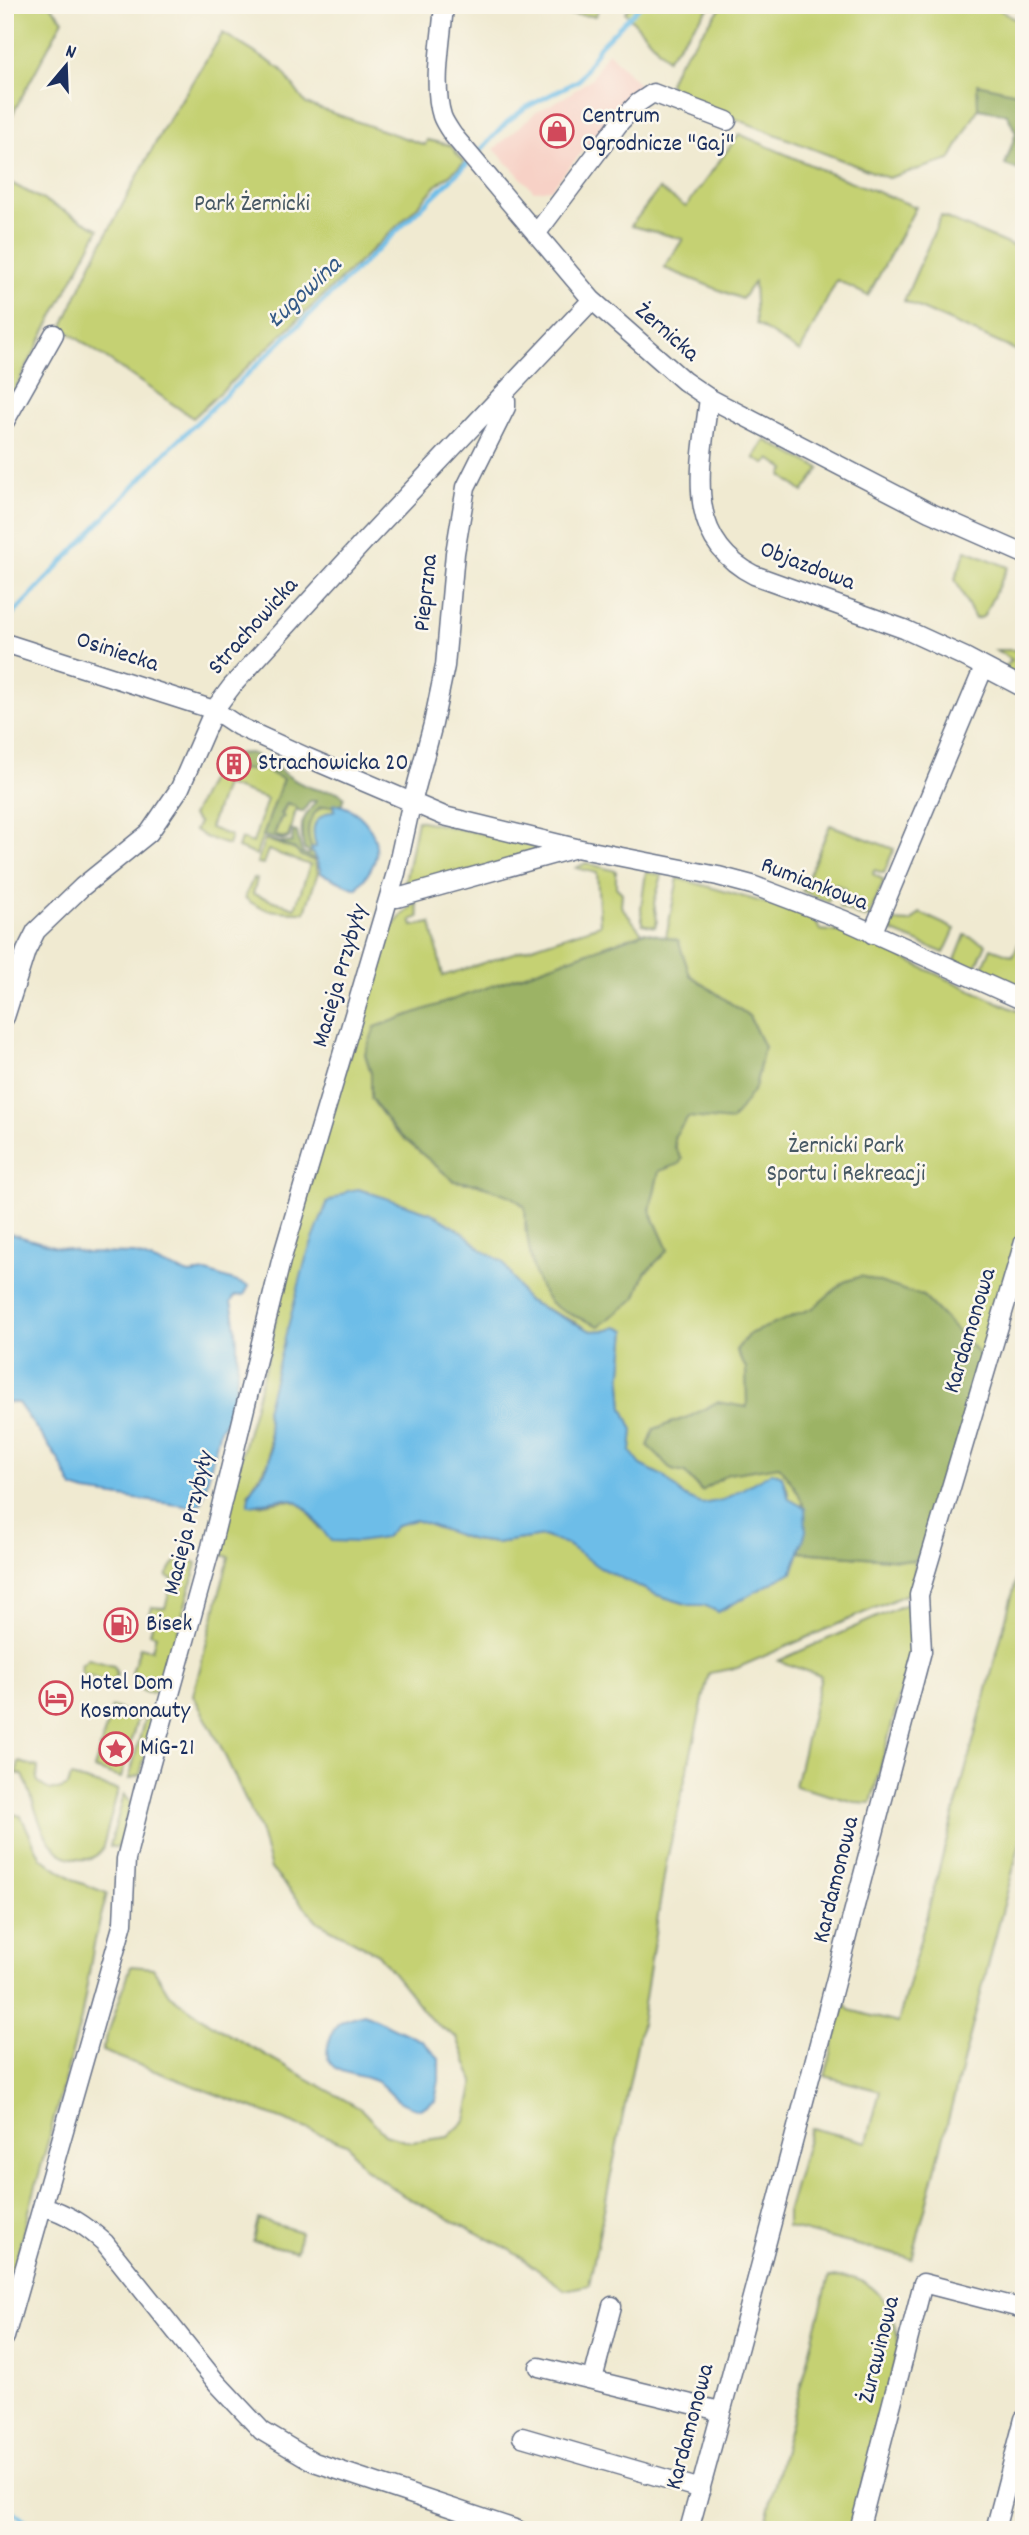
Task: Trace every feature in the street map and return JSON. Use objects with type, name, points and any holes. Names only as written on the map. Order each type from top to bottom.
[{"type":"street","name":"Żernicka","points":[[444,5],[439,83],[444,121],[592,300],[684,381],[709,398],[929,512],[1024,554]]},
{"type":"street","points":[[536,234],[620,122],[638,103],[653,93],[727,121]]},
{"type":"street","name":"Strachowicka","points":[[5,1017],[26,951],[36,931],[64,903],[149,833],[180,789],[214,710],[232,686],[368,537],[592,300]]},
{"type":"street","points":[[5,421],[54,334]]},
{"type":"street","name":"Pieprzna","points":[[412,804],[433,724],[444,666],[455,553],[466,486],[506,407],[506,400],[502,396]]},
{"type":"street","name":"Objazdowa","points":[[709,398],[703,448],[702,512],[716,544],[732,562],[754,575],[884,621],[1024,688]]},
{"type":"street","name":"Osiniecka","points":[[5,643],[214,710]]},
{"type":"street","points":[[872,934],[984,667]]},
{"type":"street","name":"Rumiankowa","points":[[214,710],[249,731],[444,816],[576,848],[752,885],[830,914],[1024,1001]]},
{"type":"street","name":"Macieja Przybyły","points":[[5,2337],[123,1923],[126,1859],[211,1547],[281,1261],[390,897],[412,804]]},
{"type":"street","name":"Rumiankowa","points":[[390,897],[397,898],[576,848]]},
{"type":"street","name":"Kardamonowa","points":[[689,2530],[814,2068],[922,1651],[919,1595],[1024,1242]]},
{"type":"street","points":[[43,2206],[66,2213],[105,2243],[217,2383],[262,2431],[314,2462],[518,2530]]},
{"type":"street","name":"Żurawinowa","points":[[859,2530],[923,2283],[1024,2309]]},
{"type":"street","points":[[593,2379],[612,2306]]},
{"type":"street","points":[[539,2367],[720,2412]]},
{"type":"street","points":[[995,2530],[1024,2419]]},
{"type":"street","points":[[522,2437],[701,2488]]},
{"type":"shaded area","name":"Centrum Ogrodnicze \"Gaj\"","points":[[608,52],[639,84],[551,189],[534,191],[494,149],[535,113],[592,78]]},
{"type":"green space","points":[[5,5],[50,5],[63,20],[5,128]]},
{"type":"green space","points":[[457,5],[599,5],[596,16],[457,9]]},
{"type":"green space","points":[[632,5],[711,5],[667,59],[625,12]]},
{"type":"green space","points":[[723,5],[992,5],[1024,25],[1024,92],[978,85],[978,109],[950,160],[888,178],[674,95],[669,83],[676,66]]},
{"type":"green space","name":"Park Żernicki","points":[[223,33],[281,69],[306,104],[425,145],[427,140],[450,145],[464,163],[438,184],[410,214],[193,418],[62,328],[93,260],[163,129]]},
{"type":"green space","points":[[977,84],[1017,93],[1024,92],[1024,172],[1005,165],[1016,133],[1007,114],[978,109]]},
{"type":"green space","points":[[739,134],[916,207],[868,296],[837,280],[800,352],[756,324],[754,282],[742,299],[664,268],[683,239],[631,226],[659,189],[686,207]]},
{"type":"green space","points":[[5,180],[99,229],[5,408]]},
{"type":"green space","points":[[941,216],[1024,251],[1024,354],[904,301]]},
{"type":"green space","points":[[765,440],[820,468],[803,492],[782,476],[785,469],[770,459],[765,464],[754,458]]},
{"type":"green space","points":[[966,550],[1008,567],[983,617],[975,619],[955,579]]},
{"type":"green space","points":[[996,650],[1024,650],[1024,682],[1006,672],[1005,667],[1012,660]]},
{"type":"green space","points":[[250,753],[300,783],[319,790],[335,791],[344,797],[341,805],[320,807],[308,826],[316,860],[301,856],[295,849],[265,839],[292,842],[293,831],[297,832],[302,853],[309,855],[310,852],[304,850],[302,828],[304,818],[316,801],[310,801],[303,812],[296,809],[289,838],[284,840],[263,836],[283,779],[262,769],[214,770],[220,755]],"holes":[[[287,803],[296,809],[288,838],[274,835],[280,819],[284,817],[281,814]]]},
{"type":"green space","points":[[262,769],[283,779],[256,855],[238,848],[241,839],[253,843],[267,799],[225,785],[210,828],[231,836],[228,845],[205,837],[195,830],[199,823],[192,816],[214,770]]},
{"type":"green space","points":[[287,803],[296,809],[288,838],[274,836]]},
{"type":"green space","points":[[334,804],[335,810],[316,848],[311,849],[308,832],[310,819],[318,810]]},
{"type":"green space","points":[[417,820],[543,846],[544,852],[414,886],[405,883]]},
{"type":"green space","points":[[830,825],[894,849],[884,873],[874,870],[873,874],[884,880],[869,917],[864,918],[839,907],[846,889],[835,884],[828,902],[802,891]]},
{"type":"green space","points":[[265,839],[295,850],[301,856],[314,861],[318,872],[305,912],[266,909],[245,898],[253,878],[257,879],[253,894],[295,908],[310,865],[268,850],[263,864],[257,863]]},
{"type":"green space","name":"Żernicki Park Sportu i Rekreacji","points":[[586,863],[616,871],[616,887],[622,893],[621,906],[642,933],[376,1027],[365,1054],[371,1073],[371,1098],[395,1131],[454,1181],[478,1184],[513,1197],[526,1208],[525,1231],[635,1299],[645,1273],[668,1250],[650,1210],[659,1171],[679,1164],[674,1137],[688,1116],[755,1088],[764,1047],[749,1016],[690,975],[678,940],[666,937],[678,878],[797,912],[815,920],[820,930],[840,932],[878,945],[1024,1014],[1024,1221],[984,1359],[923,1296],[844,1282],[814,1308],[749,1334],[736,1350],[746,1368],[748,1408],[717,1403],[654,1429],[672,1470],[685,1473],[701,1491],[728,1474],[779,1465],[797,1489],[805,1508],[789,1499],[787,1487],[772,1473],[723,1500],[702,1505],[685,1497],[663,1476],[641,1465],[630,1452],[633,1430],[623,1408],[621,1383],[626,1330],[616,1327],[591,1331],[526,1300],[503,1262],[431,1213],[359,1189],[327,1203],[266,1410],[269,1461],[248,1494],[259,1505],[280,1501],[295,1502],[307,1510],[319,1528],[384,1538],[397,1525],[415,1520],[472,1540],[496,1543],[543,1536],[566,1544],[600,1568],[657,1595],[690,1605],[704,1605],[718,1611],[792,1572],[799,1552],[915,1561],[914,1591],[737,1668],[709,1673],[666,1864],[640,2030],[589,2285],[565,2290],[511,2250],[404,2196],[364,2168],[347,2144],[102,2051],[131,1966],[153,1968],[169,1994],[209,2023],[361,2109],[385,2134],[411,2142],[448,2137],[466,2120],[474,2082],[457,2038],[431,2020],[378,1954],[318,1922],[271,1869],[260,1830],[193,1695],[229,1557],[215,1553],[267,1360],[294,1235],[386,934],[416,903],[419,917],[411,920],[413,926],[431,923],[443,976],[600,925],[597,873],[576,868]]},
{"type":"green space","points":[[646,872],[662,875],[654,903],[657,921],[655,927],[642,924],[641,907]]},
{"type":"green space","points":[[920,913],[955,929],[944,953],[893,932],[890,927],[893,921],[911,922]]},
{"type":"green space","points":[[1024,930],[1024,990],[981,971],[991,948],[1013,956]]},
{"type":"green space","points":[[645,932],[678,940],[690,975],[749,1016],[764,1047],[755,1088],[732,1121],[688,1117],[674,1137],[675,1148],[682,1159],[679,1164],[659,1171],[650,1210],[668,1250],[645,1273],[635,1299],[599,1326],[560,1309],[544,1294],[531,1257],[525,1207],[513,1197],[478,1184],[454,1181],[395,1131],[371,1098],[371,1073],[365,1054],[375,1027]]},
{"type":"green space","points":[[965,935],[986,944],[975,969],[955,960]]},
{"type":"green space","points":[[861,1276],[923,1296],[984,1359],[942,1491],[934,1494],[925,1546],[915,1561],[799,1552],[805,1526],[803,1506],[800,1496],[779,1466],[728,1474],[702,1491],[685,1473],[672,1470],[648,1446],[654,1429],[691,1416],[717,1402],[747,1407],[746,1368],[736,1350],[749,1334],[813,1308],[844,1282]]},
{"type":"green space","points":[[1024,1551],[1024,1827],[912,2259],[787,2227],[787,2213],[811,2128],[867,2142],[880,2091],[825,2076],[845,2003],[849,2010],[898,2023]]},
{"type":"green space","points":[[187,1559],[197,1563],[161,1691],[147,1693],[135,1686],[132,1673],[140,1647],[152,1650],[156,1635],[150,1633],[154,1619],[149,1617],[152,1607],[165,1608],[173,1579],[167,1577],[176,1562]]},
{"type":"green space","points":[[913,1601],[915,1638],[871,1803],[855,1802],[795,1786],[821,1676],[778,1661]]},
{"type":"green space","points":[[88,1659],[114,1666],[117,1674],[115,1679],[109,1683],[82,1674],[81,1665]]},
{"type":"green space","points":[[112,1707],[138,1716],[121,1778],[94,1769]]},
{"type":"green space","points":[[145,1717],[154,1720],[140,1775],[129,1779]]},
{"type":"green space","points":[[19,1762],[38,1767],[37,1780],[51,1790],[68,1786],[71,1777],[118,1790],[102,1850],[97,1855],[77,1859],[56,1850],[43,1830],[23,1775],[16,1773]]},
{"type":"green space","points":[[124,1794],[131,1803],[118,1848],[110,1846]]},
{"type":"green space","points":[[5,1812],[21,1816],[41,1858],[78,1882],[107,1893],[94,1944],[81,2019],[5,2300]]},
{"type":"green space","points":[[258,2219],[301,2232],[296,2251],[253,2241]]},
{"type":"green space","points":[[829,2277],[852,2278],[863,2282],[880,2296],[891,2315],[899,2348],[850,2530],[763,2530]]},
{"type":"water","points":[[334,804],[359,815],[374,837],[375,860],[356,889],[322,874],[311,849],[316,847],[313,833],[315,823],[335,810]]},
{"type":"water","points":[[358,1189],[431,1213],[465,1234],[482,1250],[503,1262],[526,1300],[591,1331],[616,1327],[626,1330],[621,1383],[623,1408],[633,1430],[631,1452],[641,1465],[663,1476],[685,1497],[702,1504],[723,1500],[772,1472],[782,1476],[789,1499],[805,1508],[806,1531],[792,1572],[718,1612],[704,1605],[690,1605],[657,1595],[600,1568],[566,1544],[543,1536],[496,1543],[472,1540],[415,1520],[397,1525],[384,1538],[358,1542],[331,1541],[307,1510],[295,1501],[282,1499],[248,1505],[251,1491],[269,1461],[270,1442],[266,1410],[306,1258],[327,1203],[348,1191]]},
{"type":"water","points":[[5,1232],[87,1253],[134,1254],[189,1274],[207,1272],[249,1286],[244,1295],[235,1296],[231,1302],[236,1331],[236,1386],[233,1403],[220,1429],[202,1502],[192,1507],[73,1488],[58,1459],[18,1403],[5,1402]]},
{"type":"water","points":[[364,2014],[422,2041],[439,2058],[435,2101],[420,2109],[406,2105],[379,2083],[335,2068],[330,2062],[327,2054],[334,2028],[345,2020]]},
{"type":"waterway","name":"Ługowina","points":[[477,154],[507,122],[525,108],[579,80],[600,46],[641,5]]},
{"type":"waterway","name":"Ługowina","points":[[5,623],[167,451],[468,163]]},
{"type":"waterway","points":[[5,2505],[38,2530]]},
{"type":"place","name":"Centrum Ogrodnicze \"Gaj\"","points":[[557,131]]},
{"type":"place","name":"Strachowicka 20","points":[[234,764]]},
{"type":"place","name":"Bisek","points":[[121,1625]]},
{"type":"place","name":"Hotel Dom Kosmonauty","points":[[56,1698]]},
{"type":"place","name":"MiG-21","points":[[116,1749]]}]
